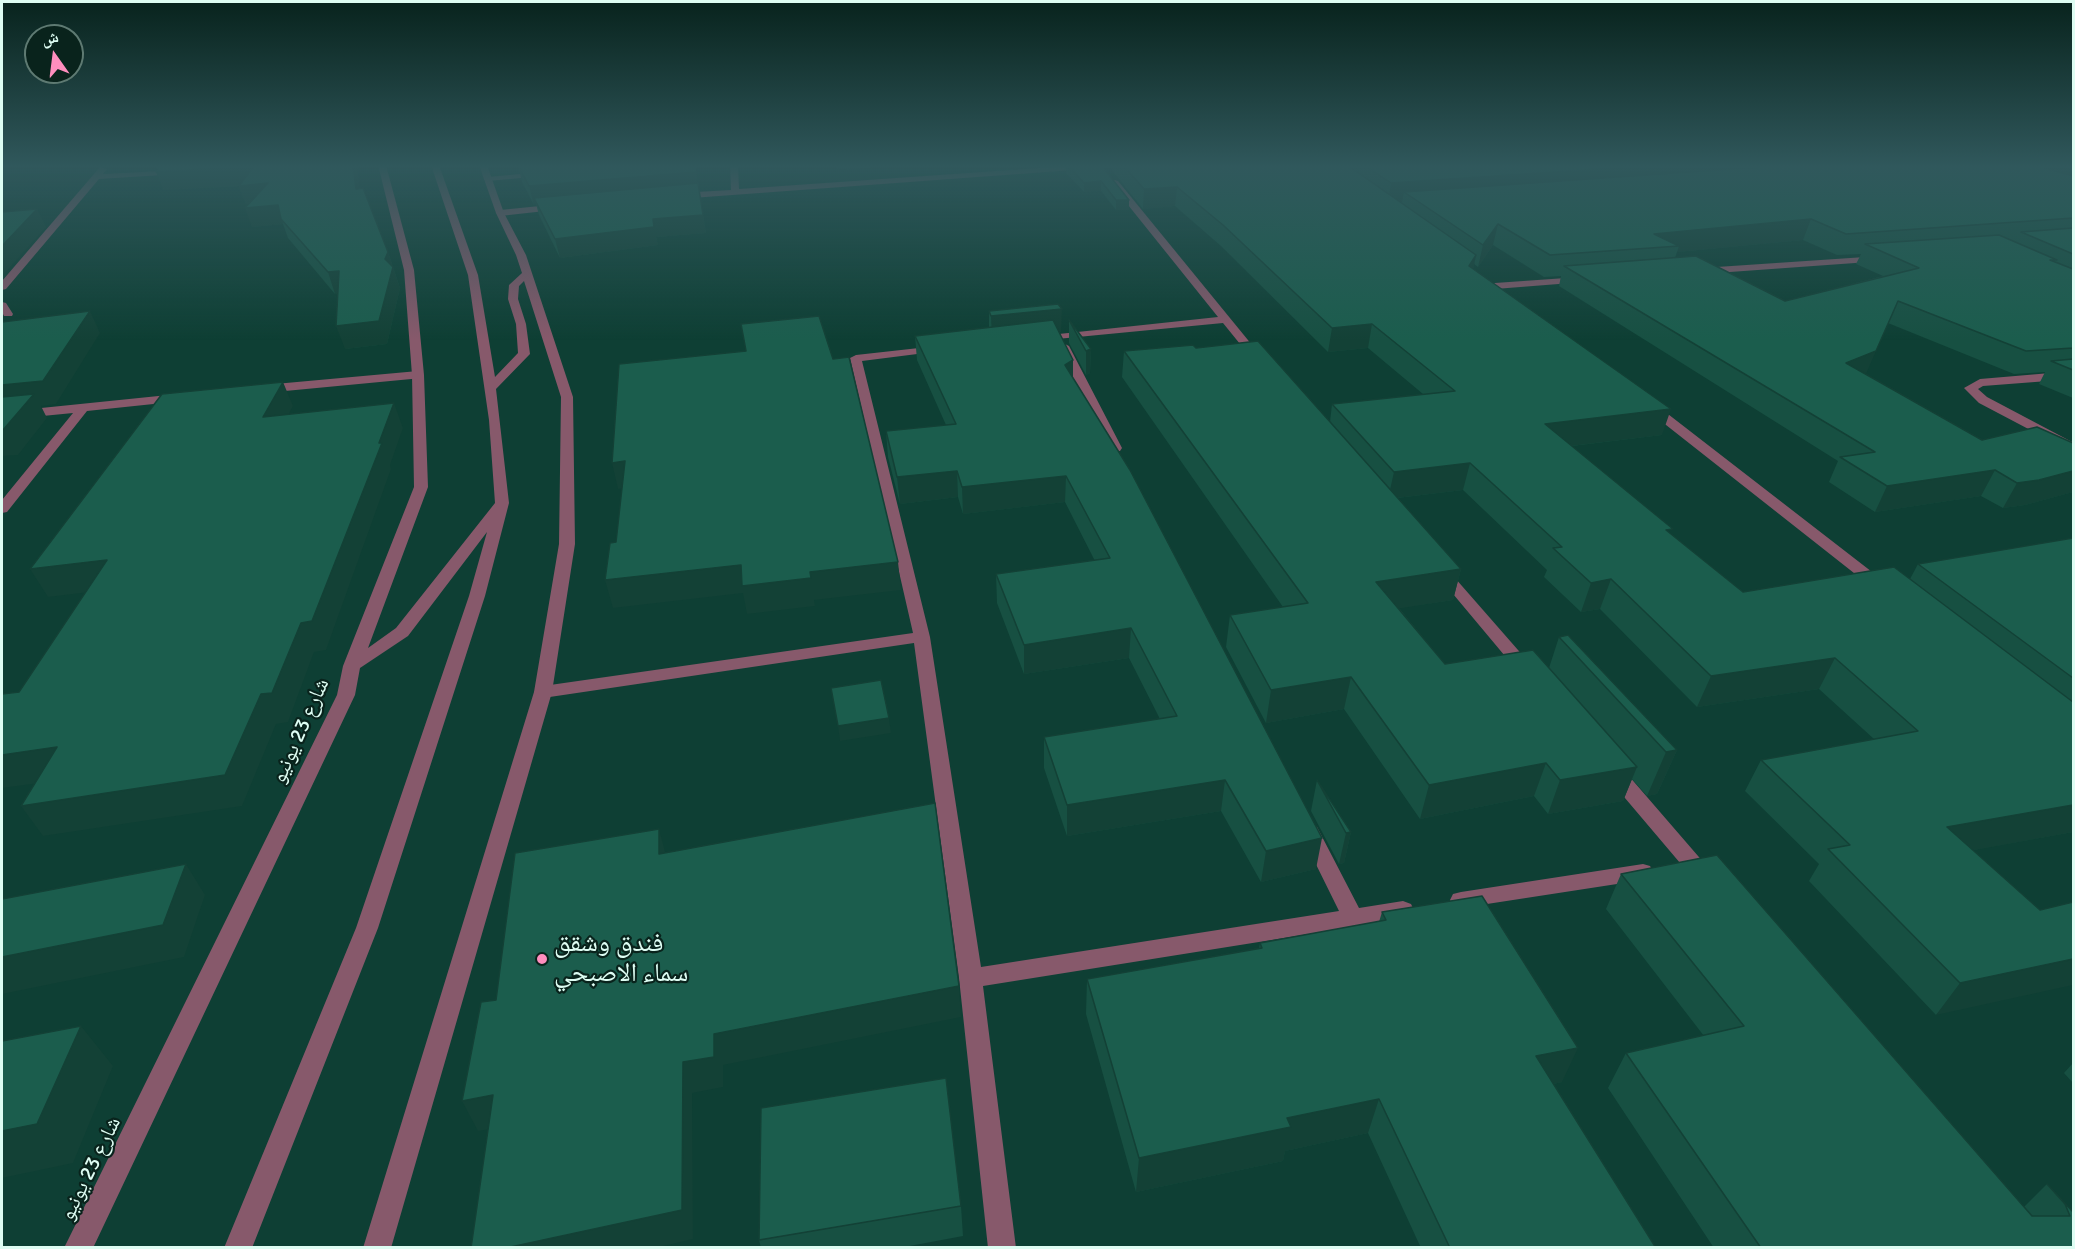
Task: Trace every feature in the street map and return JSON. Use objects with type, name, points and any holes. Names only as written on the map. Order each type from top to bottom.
[{"type":"street","points":[[2,287],[54,223]]},
{"type":"street","name":"شارع 23 يونيو","points":[[78,1248],[346,695],[352,666],[422,487],[418,375],[409,270],[397,223]]},
{"type":"street","points":[[237,1248],[367,928],[477,596],[502,503],[495,420],[473,275],[455,223]]},
{"type":"street","points":[[377,1248],[543,692],[567,544],[567,397],[527,273],[505,223]]},
{"type":"street","points":[[1152,223],[1224,320],[1271,375]]},
{"type":"street","points":[[1696,272],[1897,258]]},
{"type":"street","points":[[490,389],[524,354],[521,324],[513,299],[514,285],[527,273]]},
{"type":"street","points":[[1513,301],[1490,283],[1589,279]]},
{"type":"street","points":[[1023,340],[1224,320]]},
{"type":"street","points":[[1058,337],[1123,464]]},
{"type":"street","points":[[951,348],[856,358],[922,637],[971,978],[1002,1248]]},
{"type":"street","points":[[251,391],[418,375]]},
{"type":"street","points":[[2073,375],[1980,383],[1970,388],[1983,400],[2073,448]]},
{"type":"street","points":[[2,416],[192,396]]},
{"type":"street","points":[[1644,402],[1887,591]]},
{"type":"street","points":[[2,509],[84,407]]},
{"type":"street","points":[[352,666],[402,632],[502,503]]},
{"type":"street","points":[[1428,556],[1537,683]]},
{"type":"street","points":[[543,692],[922,637]]},
{"type":"street","points":[[1599,755],[1716,892]]},
{"type":"street","points":[[1305,822],[1353,917]]},
{"type":"street","points":[[971,978],[1693,864]]},
{"type":"building","points":[[2,223],[23,223],[2,246]]},
{"type":"building","points":[[285,223],[377,223],[388,252],[385,259],[393,267],[379,321],[336,326],[339,271],[328,272]]},
{"type":"building","points":[[547,223],[654,223],[654,227],[555,239]]},
{"type":"building","points":[[1221,223],[1431,223],[1476,255],[1469,266],[1671,409],[1545,424],[1673,529],[1666,530],[1743,592],[1894,567],[2073,702],[2073,805],[1947,827],[2040,910],[2073,902],[2073,959],[1960,983],[1828,849],[1850,845],[1761,760],[1918,731],[1835,658],[1711,676],[1611,579],[1591,583],[1553,548],[1562,547],[1470,463],[1394,472],[1332,404],[1455,391],[1372,324],[1332,328]]},
{"type":"building","points":[[1451,223],[1766,223],[1654,234],[1679,246],[1550,255],[1498,224],[1483,245]]},
{"type":"building","points":[[1821,223],[1998,223],[1846,234]]},
{"type":"building","points":[[2073,228],[2073,254],[2021,232]]},
{"type":"building","points":[[1999,235],[2073,269],[2073,348],[2026,351],[1898,301],[1876,351],[1846,363],[1982,440],[2037,427],[2073,443],[2073,471],[2017,483],[1995,470],[1887,486],[1840,457],[1875,452],[1564,266],[1696,256],[1785,301],[1919,268],[1865,244]]},
{"type":"building","points":[[1058,304],[1062,309],[991,316],[989,311]]},
{"type":"building","points":[[90,311],[43,381],[2,385],[2,322]]},
{"type":"building","points":[[819,316],[833,359],[849,357],[898,562],[810,572],[811,578],[742,586],[741,565],[605,580],[610,543],[616,542],[625,461],[612,463],[619,364],[746,351],[741,324]]},
{"type":"building","points":[[1053,320],[1073,360],[1065,365],[1130,470],[1322,838],[1266,851],[1225,780],[1067,805],[1044,737],[1177,716],[1131,628],[1024,645],[996,574],[1110,558],[1066,476],[962,487],[957,471],[897,477],[886,431],[956,424],[915,336]]},
{"type":"building","points":[[1069,320],[1091,349],[1086,351]]},
{"type":"building","points":[[1258,341],[1461,569],[1376,582],[1445,664],[1533,650],[1637,767],[1560,780],[1546,763],[1429,785],[1351,677],[1271,690],[1230,615],[1308,603],[1124,351],[1193,345],[1196,348]]},
{"type":"building","points":[[2073,359],[2073,370],[2051,361]]},
{"type":"building","points":[[283,382],[263,417],[394,403],[379,443],[382,443],[312,621],[301,623],[272,693],[261,694],[225,775],[21,806],[57,747],[2,755],[2,694],[19,692],[107,560],[30,569],[162,394]]},
{"type":"building","points":[[34,394],[3,430],[2,431],[2,397]]},
{"type":"building","points":[[2073,538],[2073,678],[1918,564]]},
{"type":"building","points":[[1568,635],[1677,750],[1666,752],[1559,637]]},
{"type":"building","points":[[881,680],[889,718],[838,726],[831,688]]},
{"type":"building","points":[[1317,780],[1351,832],[1346,833]]},
{"type":"building","points":[[935,803],[959,986],[714,1034],[714,1057],[683,1062],[682,1210],[506,1248],[471,1248],[493,1095],[462,1101],[481,1002],[496,1000],[515,853],[659,829],[659,854]]},
{"type":"building","points":[[1717,855],[2032,1216],[2070,1216],[2065,1204],[2047,1184],[2073,1212],[2073,1248],[1761,1248],[1626,1053],[1744,1026],[1621,874]]},
{"type":"building","points":[[186,864],[163,925],[2,957],[2,899]]},
{"type":"building","points":[[1482,896],[1578,1048],[1536,1056],[1656,1248],[1450,1248],[1379,1099],[1287,1118],[1291,1127],[1139,1158],[1087,979],[1262,948],[1260,943],[1386,920],[1382,912]]},
{"type":"building","points":[[81,1026],[37,1124],[2,1131],[2,1041]]},
{"type":"building","points":[[946,1078],[961,1206],[759,1240],[761,1108]]},
{"type":"place","name":"فندق وشقق سماء الاصبحي","points":[[542,959]]}]
